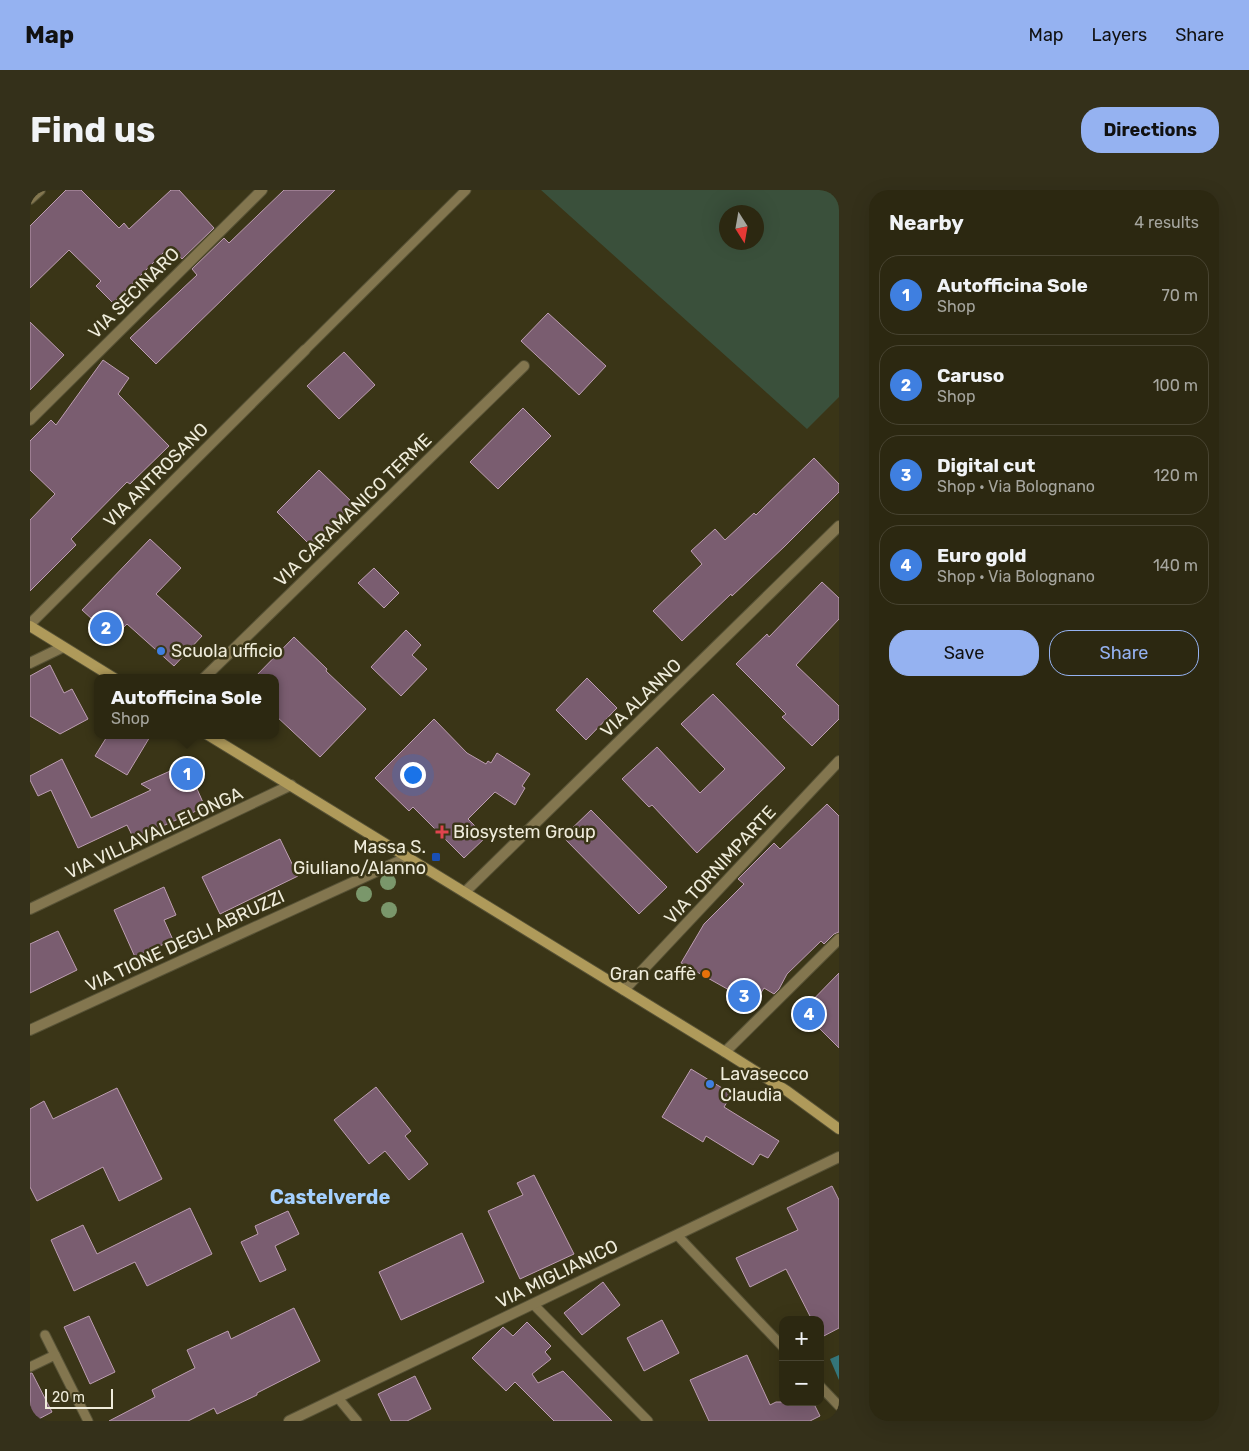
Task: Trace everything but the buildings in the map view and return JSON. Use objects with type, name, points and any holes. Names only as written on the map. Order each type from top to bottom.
[{"type":"street","points":[[30,199],[40,190]]},
{"type":"street","name":"VIA SECINARO","points":[[30,420],[262,190]]},
{"type":"street","name":"VIA ANTROSANO","points":[[30,625],[304,350]]},
{"type":"street","name":"VIA CARAMANICO TERME","points":[[208,674],[524,366]]},
{"type":"street","name":"VIA ALANNO","points":[[465,892],[839,526]]},
{"type":"street","points":[[30,625],[108,674]]},
{"type":"street","points":[[30,663],[64,646]]},
{"type":"street","points":[[215,739],[725,1052],[787,1091],[839,1129]]},
{"type":"street","name":"VIA TORNIMPARTE","points":[[624,990],[839,761]]},
{"type":"street","name":"VIA VILLAVALLELONGA","points":[[30,909],[291,786]]},
{"type":"street","name":"VIA TIONE DEGLI ABRUZZI","points":[[30,1030],[408,857]]},
{"type":"street","points":[[725,1052],[839,939]]},
{"type":"street","name":"VIA MIGLIANICO","points":[[290,1421],[839,1157]]},
{"type":"lane","points":[[304,350],[466,190]]},
{"type":"lane","points":[[677,1235],[779,1343]]},
{"type":"lane","points":[[533,1304],[648,1421]]},
{"type":"lane","points":[[45,1335],[88,1421]]},
{"type":"lane","points":[[30,1367],[55,1355]]},
{"type":"lane","points":[[824,1390],[839,1406]]},
{"type":"lane","points":[[338,1398],[357,1421]]},
{"type":"green space","points":[[541,190],[839,190],[839,397],[807,429]]},
{"type":"water","points":[[839,1355],[839,1380],[830,1359]]},
{"type":"place","name":"Caruso","points":[[106,628]]},
{"type":"place","name":"Scuola ufficio","points":[[161,651]]},
{"type":"place","name":"Autofficina Sole","points":[[187,774]]},
{"type":"place","name":"Biosystem Group","points":[[442,832]]},
{"type":"place","name":"Massa S. Giuliano/Alanno","points":[[436,857]]},
{"type":"place","name":"Gran caffè","points":[[706,974]]},
{"type":"place","name":"Digital cut","points":[[744,996]]},
{"type":"place","name":"Euro gold","points":[[809,1014]]},
{"type":"place","name":"Lavasecco Claudia","points":[[710,1084]]},
{"type":"district","name":"Castelverde","points":[[330,1197]]}]
